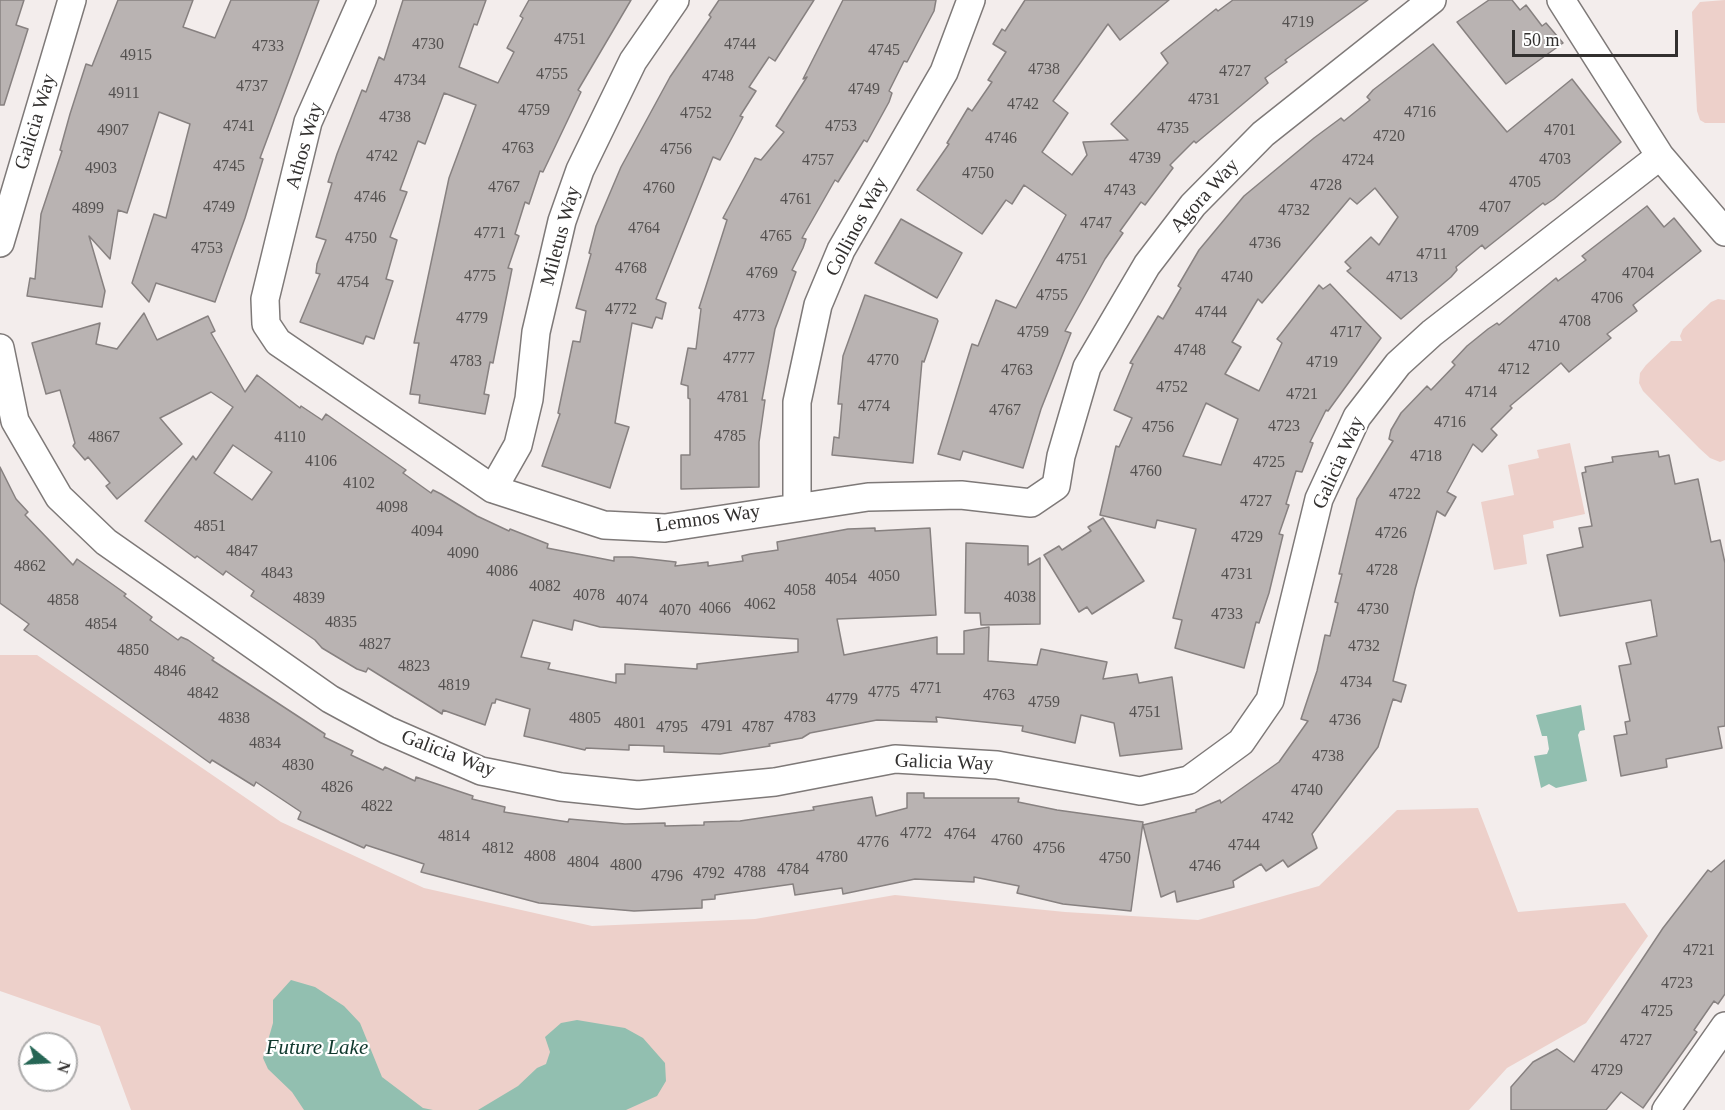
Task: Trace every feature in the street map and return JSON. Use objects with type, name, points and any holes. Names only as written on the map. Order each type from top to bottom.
[{"type":"street","name":"Galicia Way","points":[[0,243],[72,0]]},
{"type":"street","name":"Athos Way","points":[[265,299],[308,122],[362,0]]},
{"type":"street","name":"Miletus Way","points":[[493,489],[518,445],[529,399],[536,332],[562,221],[580,170],[633,61],[675,0]]},
{"type":"street","name":"Collinos Way","points":[[797,506],[797,402],[818,305],[840,250],[944,72],[971,0]]},
{"type":"street","name":"Agora Way","points":[[1061,456],[1087,367],[1147,265],[1193,206],[1263,134],[1432,0]]},
{"type":"street","points":[[1561,0],[1660,156],[1725,232]]},
{"type":"street","name":"Galicia Way","points":[[0,348],[15,421],[59,497],[106,542],[330,699],[387,730],[481,771],[561,787],[638,795],[775,782],[895,759],[997,765],[1140,791],[1189,780],[1241,742],[1270,700],[1319,499],[1357,417],[1398,364],[1432,333],[1660,156]]},
{"type":"street","name":"Lemnos Way","points":[[265,299],[266,324],[278,342],[493,489],[604,525],[665,528],[797,506],[868,497],[950,495],[1031,503],[1056,486],[1061,456]]},
{"type":"street","points":[[1666,1110],[1725,1026]]},
{"type":"shaded area","points":[[1725,0],[1725,123],[1705,123],[1700,120],[1697,111],[1692,12],[1700,2]]},
{"type":"shaded area","points":[[1718,299],[1725,300],[1725,460],[1720,462],[1710,458],[1699,448],[1643,391],[1639,383],[1640,373],[1646,365],[1671,341],[1682,341],[1680,336],[1683,329],[1711,302]]},
{"type":"shaded area","points":[[1570,443],[1585,514],[1553,521],[1554,528],[1523,535],[1527,564],[1494,570],[1481,502],[1514,495],[1508,465],[1539,458],[1537,450]]},
{"type":"shaded area","points":[[0,655],[37,655],[281,822],[424,888],[592,926],[755,919],[895,895],[1065,912],[1198,920],[1319,886],[1397,810],[1478,808],[1518,912],[1625,903],[1648,936],[1586,1023],[1507,1068],[1469,1110],[131,1110],[100,1026],[0,991]]},
{"type":"water","points":[[1581,705],[1585,730],[1580,731],[1578,735],[1587,781],[1556,788],[1549,784],[1541,788],[1534,756],[1547,754],[1549,749],[1547,736],[1542,736],[1536,715]]},
{"type":"water","name":"Future Lake","points":[[291,980],[315,987],[344,1006],[360,1023],[382,1077],[423,1108],[433,1110],[304,1110],[292,1092],[268,1069],[263,1058],[273,1023],[273,1000]]},
{"type":"water","points":[[577,1020],[625,1028],[643,1038],[665,1063],[666,1081],[657,1096],[626,1110],[478,1110],[518,1086],[537,1068],[546,1064],[550,1052],[545,1037],[561,1023]]},
{"type":"building","points":[[0,0],[24,0],[16,25],[28,29],[4,105],[0,105]]},
{"type":"building","points":[[118,0],[193,0],[183,27],[215,38],[231,0],[319,0],[260,158],[263,159],[245,218],[215,302],[156,283],[149,302],[132,283],[154,214],[166,218],[190,124],[159,112],[127,213],[118,210],[110,259],[89,236],[105,291],[102,307],[27,296],[30,278],[35,279],[41,214],[62,151],[60,150],[70,114],[86,64],[92,66]]},
{"type":"building","points":[[403,0],[486,0],[477,25],[474,24],[459,67],[498,83],[514,52],[507,48],[523,18],[520,16],[529,0],[631,0],[578,90],[581,92],[543,172],[540,171],[529,204],[525,202],[515,234],[519,236],[508,268],[512,269],[493,363],[490,362],[484,394],[489,395],[485,414],[419,403],[420,395],[410,394],[419,343],[414,343],[449,178],[476,105],[444,93],[425,144],[418,141],[400,190],[407,192],[390,237],[397,240],[386,279],[393,281],[374,339],[366,336],[363,344],[300,322],[320,274],[316,273],[317,264],[326,240],[316,237],[332,183],[328,182],[362,90],[366,92],[379,57],[384,60]]},
{"type":"building","points":[[719,0],[814,0],[775,61],[769,57],[749,87],[756,91],[740,116],[743,117],[720,160],[713,157],[656,299],[666,303],[662,319],[656,317],[652,328],[632,323],[615,423],[629,427],[610,488],[542,466],[560,414],[558,413],[573,341],[580,342],[586,311],[576,308],[596,226],[621,167],[670,77],[711,17],[709,15]]},
{"type":"building","points":[[843,0],[936,0],[934,11],[907,62],[904,61],[889,91],[892,93],[889,102],[867,142],[864,140],[838,182],[835,180],[802,238],[806,239],[792,270],[796,272],[775,329],[762,400],[765,400],[759,442],[759,487],[681,489],[681,455],[690,455],[690,399],[688,398],[688,386],[681,384],[688,348],[696,349],[701,309],[699,308],[727,220],[723,218],[755,158],[761,160],[784,132],[776,126],[807,77],[803,79]]},
{"type":"building","points":[[1025,0],[1169,0],[1120,40],[1108,24],[1053,101],[1068,113],[1042,152],[1072,175],[1087,155],[1083,142],[1128,140],[1111,124],[1168,63],[1161,53],[1216,9],[1218,11],[1233,0],[1368,0],[1285,60],[1287,62],[1265,78],[1268,83],[1196,143],[1194,141],[1170,165],[1173,168],[1145,205],[1141,202],[1120,231],[1123,233],[1105,259],[1065,331],[1071,333],[1041,409],[1023,468],[963,451],[960,460],[938,454],[972,344],[978,346],[996,300],[1016,308],[1066,215],[1024,185],[1012,204],[1006,200],[982,234],[917,190],[949,144],[947,143],[968,108],[972,111],[992,82],[988,80],[1006,52],[993,44],[1002,29],[1005,31]]},
{"type":"building","points":[[1489,0],[1512,0],[1520,10],[1526,5],[1542,26],[1546,23],[1563,43],[1506,84],[1457,22]]},
{"type":"building","points":[[1433,44],[1507,132],[1572,79],[1621,142],[1554,199],[1545,205],[1543,203],[1485,249],[1482,245],[1456,267],[1457,270],[1451,277],[1401,319],[1347,271],[1351,268],[1345,262],[1371,237],[1379,245],[1398,217],[1375,188],[1357,204],[1350,198],[1262,303],[1258,299],[1232,342],[1241,347],[1225,374],[1259,391],[1282,343],[1277,339],[1319,285],[1323,289],[1330,284],[1381,338],[1328,411],[1326,410],[1310,442],[1313,443],[1302,472],[1296,471],[1286,504],[1289,505],[1279,534],[1283,535],[1269,593],[1259,623],[1256,622],[1244,668],[1175,648],[1182,620],[1173,618],[1196,529],[1157,520],[1155,528],[1100,515],[1116,446],[1119,447],[1132,418],[1114,410],[1133,364],[1130,363],[1158,316],[1163,319],[1181,288],[1178,286],[1199,250],[1244,196],[1314,138],[1341,118],[1344,121],[1370,100],[1367,97]],"holes":[[[1206,403],[1238,419],[1221,465],[1183,456]]]},
{"type":"building","points":[[1647,206],[1664,227],[1674,218],[1701,251],[1633,305],[1637,311],[1607,334],[1611,338],[1569,372],[1561,363],[1510,406],[1512,408],[1491,429],[1497,435],[1482,452],[1473,444],[1447,492],[1456,497],[1445,516],[1437,511],[1415,589],[1393,681],[1406,685],[1401,702],[1393,699],[1378,747],[1312,834],[1317,848],[1288,867],[1283,860],[1266,871],[1261,864],[1233,881],[1234,887],[1177,902],[1175,891],[1161,897],[1143,825],[1196,812],[1220,800],[1221,803],[1279,762],[1308,721],[1301,719],[1317,671],[1325,635],[1330,636],[1338,603],[1335,602],[1342,574],[1339,574],[1357,499],[1393,441],[1389,439],[1391,430],[1401,413],[1427,386],[1431,390],[1455,365],[1452,362],[1467,346],[1497,323],[1499,325],[1556,278],[1558,281],[1586,260],[1582,256]]},
{"type":"building","points":[[901,219],[962,253],[937,298],[875,263]]},
{"type":"building","points":[[865,295],[938,321],[924,362],[922,361],[913,463],[832,455],[834,437],[839,438],[842,404],[838,404],[843,356]]},
{"type":"building","points":[[144,313],[157,340],[208,316],[215,331],[211,333],[245,392],[257,375],[300,408],[301,406],[322,420],[326,414],[406,470],[403,473],[431,493],[433,490],[477,516],[509,531],[510,529],[548,544],[547,548],[614,561],[614,557],[632,557],[676,562],[675,566],[708,562],[708,566],[743,561],[742,556],[778,550],[777,542],[848,529],[875,528],[875,531],[930,528],[936,615],[837,619],[844,655],[937,637],[937,654],[964,654],[964,631],[989,627],[988,661],[1037,665],[1041,649],[1107,662],[1103,679],[1137,674],[1139,683],[1172,677],[1182,749],[1120,756],[1114,723],[1081,715],[1075,743],[1022,731],[1023,726],[936,717],[937,722],[877,720],[810,733],[802,738],[769,744],[770,746],[720,754],[664,752],[664,746],[629,745],[629,750],[586,748],[585,750],[524,736],[530,709],[496,699],[495,703],[492,703],[485,725],[443,710],[442,714],[368,668],[366,672],[357,669],[322,648],[315,640],[251,596],[254,591],[226,571],[223,575],[197,556],[195,558],[145,521],[193,456],[196,460],[233,407],[211,392],[160,418],[182,444],[117,499],[106,486],[110,483],[88,457],[85,460],[73,446],[75,443],[60,390],[46,394],[32,343],[100,323],[96,344],[117,349]],"holes":[[[233,445],[272,472],[252,500],[214,473]],[[533,620],[572,630],[574,620],[600,627],[798,639],[798,652],[697,664],[697,669],[625,664],[625,674],[616,674],[616,683],[548,669],[550,663],[521,657]]]},
{"type":"building","points":[[1658,451],[1659,457],[1669,455],[1675,484],[1698,479],[1711,542],[1720,540],[1725,563],[1725,726],[1718,727],[1722,748],[1666,759],[1667,767],[1621,776],[1614,736],[1627,734],[1625,722],[1630,721],[1619,666],[1631,664],[1626,643],[1657,636],[1651,600],[1560,616],[1547,555],[1583,547],[1579,528],[1592,526],[1582,473],[1586,472],[1585,467],[1613,462],[1612,457]]},
{"type":"building","points":[[0,467],[16,499],[28,512],[25,515],[73,565],[77,559],[126,594],[124,596],[152,617],[150,620],[178,640],[181,637],[188,640],[214,658],[212,660],[325,734],[324,737],[353,751],[351,755],[383,770],[385,767],[415,781],[416,777],[473,796],[472,799],[505,807],[504,812],[568,822],[569,819],[625,824],[665,823],[665,826],[704,825],[704,822],[740,821],[814,810],[813,807],[872,797],[876,816],[907,808],[907,793],[924,793],[924,798],[1019,798],[1018,802],[1057,810],[1143,822],[1131,911],[1063,904],[1017,893],[1019,886],[974,877],[974,882],[915,879],[843,894],[842,888],[795,895],[793,884],[715,895],[715,899],[702,900],[702,908],[634,911],[539,903],[421,872],[424,864],[366,845],[364,848],[298,819],[301,812],[256,782],[254,786],[212,760],[210,763],[24,630],[29,624],[0,603]]},
{"type":"building","points":[[1103,518],[1144,581],[1092,614],[1087,607],[1079,612],[1044,555],[1059,546],[1062,550],[1091,531],[1088,527]]},
{"type":"building","points":[[966,543],[1028,546],[1028,565],[1040,558],[1040,624],[981,625],[980,613],[965,613]]},
{"type":"building","points":[[1725,860],[1725,994],[1718,1004],[1714,1001],[1694,1030],[1697,1032],[1643,1108],[1621,1092],[1606,1110],[1511,1110],[1511,1087],[1533,1062],[1557,1049],[1574,1062],[1663,928],[1708,870],[1711,872]]}]
